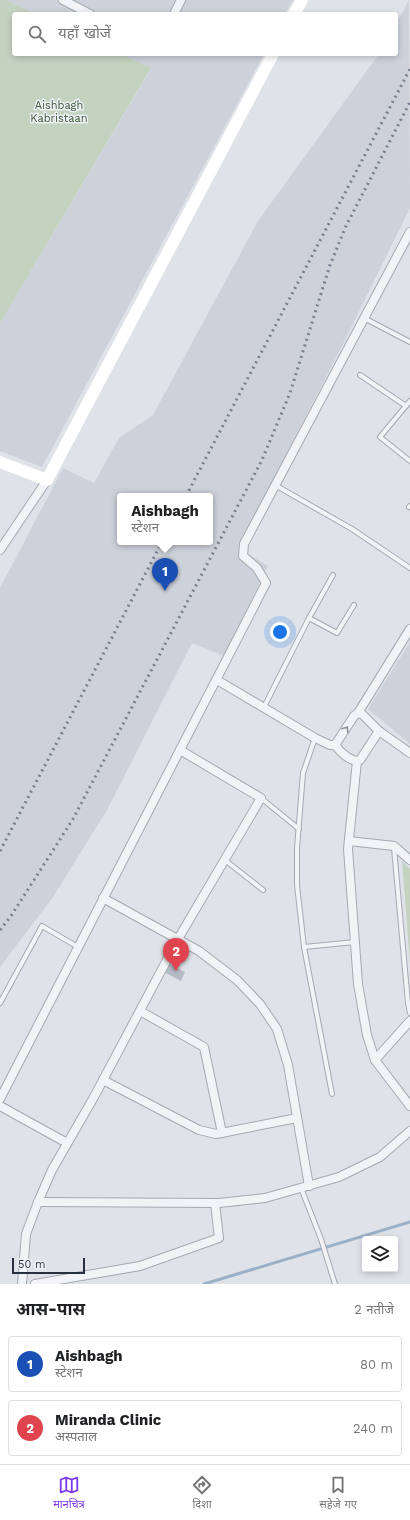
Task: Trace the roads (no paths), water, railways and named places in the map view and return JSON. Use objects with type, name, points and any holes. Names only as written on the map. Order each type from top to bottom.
[{"type":"street","points":[[63,0],[77,3],[88,12]]},
{"type":"street","points":[[175,12],[181,0]]},
{"type":"street","points":[[295,12],[302,0]]},
{"type":"street","points":[[0,550],[47,480],[272,56]]},
{"type":"street","points":[[0,1099],[266,583],[257,568],[243,556],[244,544],[410,232]]},
{"type":"street","points":[[0,462],[47,480]]},
{"type":"street","points":[[335,745],[354,716],[358,713],[410,629]]},
{"type":"street","points":[[217,680],[315,738],[330,745],[335,745]]},
{"type":"street","points":[[358,713],[362,714],[379,731],[410,753]]},
{"type":"street","points":[[379,731],[360,760],[357,761],[348,849],[358,984],[367,1035],[375,1060],[410,1106]]},
{"type":"street","points":[[335,745],[339,751],[354,761],[357,761]]},
{"type":"street","points":[[22,1284],[26,1234],[52,1170],[103,1080],[178,940],[261,798],[180,750]]},
{"type":"street","points":[[349,841],[394,846],[410,860]]},
{"type":"street","points":[[103,898],[199,951],[236,980],[260,1004],[278,1028],[288,1065],[297,1118],[305,1187]]},
{"type":"street","points":[[140,1011],[204,1047],[222,1133]]},
{"type":"street","points":[[375,1060],[410,1020]]},
{"type":"street","points":[[103,1080],[199,1130],[216,1134],[297,1118]]},
{"type":"street","points":[[0,1106],[68,1143]]},
{"type":"street","points":[[38,1202],[216,1203],[265,1198],[339,1177],[380,1156],[410,1131]]},
{"type":"street","points":[[36,1284],[140,1266],[219,1238],[216,1203]]},
{"type":"lane","points":[[364,318],[410,342]]},
{"type":"lane","points":[[360,375],[406,406]]},
{"type":"lane","points":[[410,401],[380,437],[410,461]]},
{"type":"lane","points":[[275,485],[352,529],[410,568]]},
{"type":"lane","points":[[264,707],[333,576]]},
{"type":"lane","points":[[310,618],[337,633],[354,605]]},
{"type":"lane","points":[[315,738],[303,773],[298,829],[297,885],[304,947],[332,1094]]},
{"type":"lane","points":[[261,798],[298,829]]},
{"type":"lane","points":[[394,846],[410,1012]]},
{"type":"lane","points":[[225,860],[263,890]]},
{"type":"lane","points":[[0,1003],[42,926],[78,947]]},
{"type":"lane","points":[[304,947],[355,942]]},
{"type":"lane","points":[[305,1187],[336,1284]]},
{"type":"waterway","points":[[204,1284],[410,1222]]},
{"type":"railway","points":[[188,493],[410,69]]},
{"type":"railway","points":[[0,930],[11,916],[73,819],[262,460],[290,393],[330,265],[346,226],[410,102]]},
{"type":"railway","points":[[0,851],[160,545]]},
{"type":"place","name":"Aishbagh","points":[[165,591]]},
{"type":"place","name":"Miranda Clinic","points":[[176,971]]},
{"type":"park label","name":"Aishbagh Kabristaan","points":[[59,111]]}]
